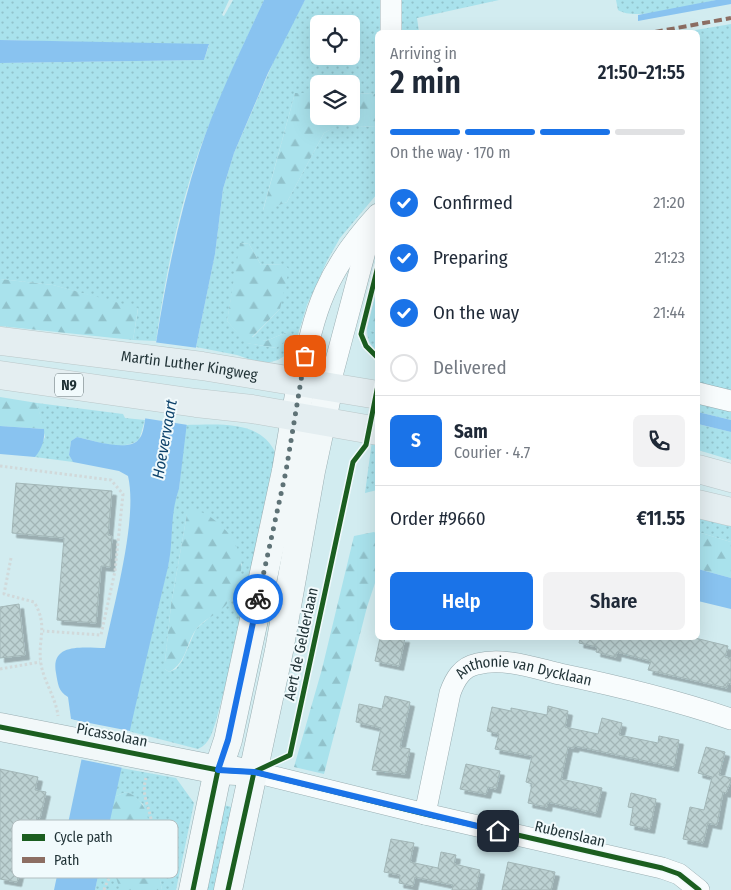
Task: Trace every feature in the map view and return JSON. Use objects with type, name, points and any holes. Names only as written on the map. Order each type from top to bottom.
[{"type":"highway","name":"Martin Luther Kingweg","points":[[0,341],[202,366],[375,395]]},
{"type":"highway","name":"N9","points":[[0,375],[196,404],[252,409],[375,429]]},
{"type":"highway","points":[[700,470],[731,478]]},
{"type":"highway","points":[[700,504],[731,512]]},
{"type":"street","points":[[391,0],[391,30]]},
{"type":"street","name":"Aert de Gelderlaan","points":[[193,890],[218,770],[228,740],[286,471],[307,343],[322,294],[344,254],[375,217]]},
{"type":"street","name":"Aert de Gelderlaan","points":[[228,890],[254,772],[329,387],[375,220]]},
{"type":"street","points":[[700,393],[731,401]]},
{"type":"street","name":"Anthonie van Dycklaan","points":[[425,814],[450,693],[456,677],[475,664],[497,660],[532,667],[703,709],[731,719]]},
{"type":"street","name":"Picassolaan","points":[[0,727],[61,737],[218,770],[254,772]]},
{"type":"street","name":"Rubenslaan","points":[[254,772],[425,814],[662,868],[679,874],[699,890]]},
{"type":"path","points":[[0,466],[110,480],[123,494],[115,571],[101,635],[43,631]]},
{"type":"path","points":[[11,558],[4,594],[34,602],[39,610],[43,631],[40,662],[47,688],[57,708],[61,737]]},
{"type":"path","points":[[0,669],[40,662]]},
{"type":"path","points":[[150,755],[143,788],[145,802],[151,811],[153,820]]},
{"type":"path","points":[[104,890],[110,878]]},
{"type":"green space","points":[[0,0],[229,0],[222,15],[224,16],[233,0],[264,0],[214,113],[191,174],[173,245],[156,341],[133,340],[138,309],[53,285],[0,279],[0,63],[204,60],[209,45],[0,40]]},
{"type":"green space","points":[[305,0],[388,0],[386,30],[375,30],[375,94],[360,93],[360,75],[310,75],[310,93],[295,93],[263,210],[287,202],[324,133],[338,125],[375,127],[375,196],[340,238],[307,305],[295,344],[286,355],[278,360],[263,364],[237,355],[196,347],[215,254],[223,189],[234,153],[282,42]],"holes":[[[241,243],[249,244],[261,265],[282,264],[280,309],[252,338],[266,341],[287,332],[276,348],[247,343],[227,321]]]},
{"type":"green space","points":[[396,0],[499,0],[417,18],[419,30],[395,30]]},
{"type":"green space","points":[[616,0],[716,0],[666,11],[638,14],[618,10]]},
{"type":"green space","points":[[731,24],[731,394],[700,386],[700,30],[696,30]]},
{"type":"green space","points":[[295,93],[310,93],[310,125],[339,125],[324,133],[287,202],[263,211]]},
{"type":"green space","points":[[360,93],[375,94],[375,127],[339,125],[360,125]]},
{"type":"green space","points":[[240,243],[249,244],[261,265],[283,264],[289,269],[280,309],[252,337],[266,341],[287,332],[291,337],[276,348],[246,343],[227,321]]},
{"type":"green space","points":[[0,279],[53,285],[138,308],[133,340],[0,326]]},
{"type":"green space","points":[[375,296],[375,332],[367,329]]},
{"type":"green space","points":[[367,329],[375,332],[375,350],[369,342]]},
{"type":"green space","points":[[0,397],[37,403],[44,429],[0,426]]},
{"type":"green space","points":[[700,400],[731,408],[731,420],[700,412]]},
{"type":"green space","points":[[37,403],[123,414],[125,418],[145,420],[139,440],[132,443],[117,445],[77,437],[71,441],[69,455],[73,462],[35,457],[45,437]]},
{"type":"green space","points":[[700,424],[731,432],[731,460],[700,451]]},
{"type":"green space","points":[[185,425],[223,425],[248,429],[268,441],[275,452],[265,532],[216,721],[208,741],[198,749],[128,731],[169,561],[172,508],[179,489]],"holes":[[[187,514],[242,564],[230,600],[196,629],[182,661],[176,669],[169,672],[165,669],[165,662],[171,605]]]},
{"type":"green space","points":[[372,441],[375,442],[375,490],[365,493]]},
{"type":"green space","points":[[191,509],[200,511],[216,521],[230,535],[239,552],[241,570],[232,597],[222,609],[197,628],[183,658],[169,672],[165,669],[165,662],[171,605],[187,514]]},
{"type":"green space","points":[[700,516],[731,524],[731,542],[700,533]]},
{"type":"green space","points":[[375,533],[375,583],[367,607],[324,774],[294,767],[322,669],[354,536]]},
{"type":"green space","points":[[700,533],[731,542],[731,578],[700,570]]},
{"type":"green space","points":[[121,768],[176,778],[194,803],[176,890],[162,890],[160,878],[178,878],[178,820],[147,820],[143,804],[131,794],[126,792],[114,797]]},
{"type":"green space","points":[[126,792],[133,795],[144,807],[148,820],[109,820],[114,797]]},
{"type":"green space","points":[[215,803],[240,809],[223,890],[197,890]]},
{"type":"green space","points":[[98,878],[117,878],[121,890],[95,890]]},
{"type":"green space","points":[[116,878],[160,878],[162,890],[120,890]]},
{"type":"water","name":"Hoevervaart","points":[[264,0],[305,0],[268,73],[234,153],[223,189],[215,254],[196,347],[168,567],[110,820],[69,820],[89,724],[71,719],[68,697],[60,690],[58,684],[56,663],[58,656],[63,651],[79,648],[105,648],[124,561],[130,515],[128,476],[119,471],[73,462],[69,455],[71,441],[77,437],[110,444],[127,445],[134,443],[141,435],[166,285],[180,219],[199,153],[229,76]]},
{"type":"water","points":[[716,0],[731,0],[731,4],[638,21],[638,15]]},
{"type":"water","points":[[0,40],[209,44],[204,60],[0,63]]},
{"type":"water","points":[[700,412],[731,420],[731,432],[700,424]]},
{"type":"water","points":[[0,426],[44,429],[42,444],[35,457],[0,454]]},
{"type":"water","points":[[700,570],[731,578],[731,609],[700,601]]},
{"type":"water","points":[[57,878],[98,878],[95,890],[54,890]]},
{"type":"pier","points":[[153,342],[198,348],[188,425],[143,418]]},
{"type":"pier","points":[[69,719],[130,731],[123,768],[79,759],[86,725],[70,721]]},
{"type":"building","points":[[16,483],[112,491],[108,535],[112,536],[110,567],[101,566],[96,623],[57,620],[64,538],[12,533]]},
{"type":"building","points":[[19,604],[25,655],[0,658],[0,607]]},
{"type":"building","points":[[700,639],[728,646],[725,657],[731,658],[731,684],[728,683],[727,688],[648,670],[651,661],[617,652],[616,657],[596,652],[597,647],[579,643],[580,640]]},
{"type":"building","points":[[380,640],[405,640],[399,666],[375,661]]},
{"type":"building","points":[[385,696],[410,702],[400,747],[410,749],[405,774],[372,770],[381,728],[356,722],[359,704],[382,709]]},
{"type":"building","points":[[548,706],[568,711],[565,727],[598,734],[602,718],[622,723],[619,735],[658,743],[659,736],[679,740],[674,767],[575,746],[574,748],[568,747],[561,779],[602,788],[596,813],[548,802],[547,807],[528,803],[532,784],[526,782],[532,756],[495,749],[499,734],[487,731],[492,707],[511,711],[511,708],[547,715]]},
{"type":"building","points":[[706,747],[725,752],[719,775],[731,778],[731,781],[726,793],[723,792],[717,825],[708,823],[703,843],[683,839],[690,807],[704,810],[712,777],[698,773]]},
{"type":"building","points":[[466,764],[500,771],[496,789],[488,787],[486,794],[460,789]]},
{"type":"building","points":[[0,769],[38,777],[35,790],[46,792],[40,818],[37,817],[36,820],[12,820],[12,878],[18,878],[17,882],[0,879]]},
{"type":"building","points":[[631,793],[656,799],[650,829],[630,825],[633,808],[628,807]]},
{"type":"building","points":[[391,839],[414,843],[410,862],[438,868],[441,852],[456,855],[454,864],[480,870],[476,890],[452,890],[453,885],[415,877],[413,886],[399,883],[400,875],[384,872]]},
{"type":"building","points":[[508,862],[555,872],[551,890],[502,890]]},
{"type":"marked path","points":[[666,30],[731,18]]},
{"type":"cycle path","points":[[375,278],[361,334],[366,346],[375,355]]},
{"type":"cycle path","points":[[254,772],[290,755],[353,462],[366,445],[375,400]]},
{"type":"cycle path","points":[[0,727],[218,770],[254,772],[425,814],[662,868],[679,874],[699,890]]},
{"type":"cycle path","points":[[193,890],[218,770]]},
{"type":"cycle path","points":[[228,890],[254,772]]},
{"type":"way so far","points":[[258,599],[286,471],[305,356]]},
{"type":"route","points":[[258,599],[228,740],[218,770],[254,772],[498,831]]}]
